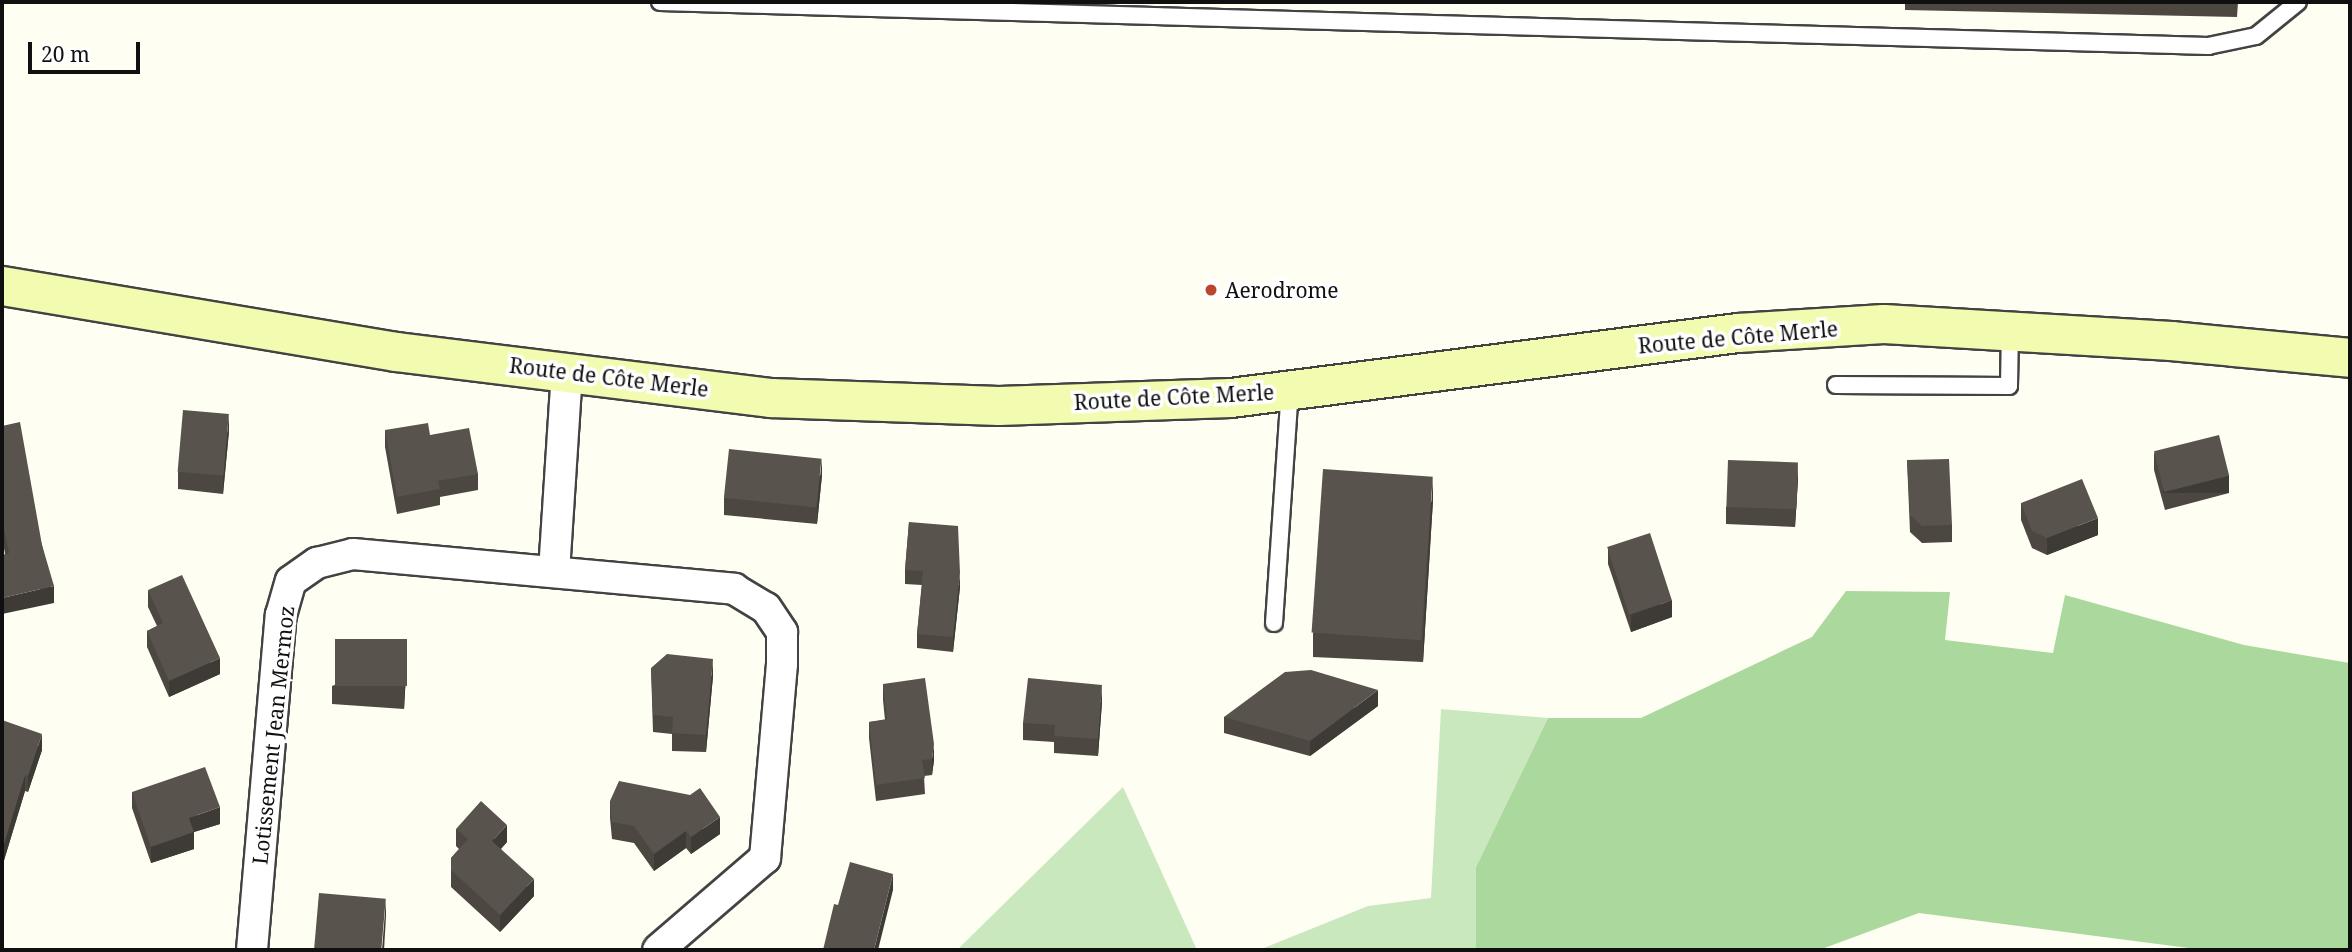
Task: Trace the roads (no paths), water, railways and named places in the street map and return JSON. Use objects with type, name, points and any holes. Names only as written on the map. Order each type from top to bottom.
[{"type":"main road","name":"Route de Côte Merle","points":[[2,286],[396,352],[771,398],[999,406],[1231,398],[1738,333],[1884,324],[2010,331],[2350,358]]},
{"type":"street","points":[[554,572],[567,371]]},
{"type":"street","name":"Lotissement Jean Mermoz","points":[[251,950],[281,615],[291,581],[317,563],[353,554],[734,589],[766,608],[782,632],[765,858],[658,950]]},
{"type":"lane","points":[[660,2],[2208,46],[2256,36],[2298,2]]},
{"type":"lane","points":[[1836,385],[2009,386],[2010,331]]},
{"type":"lane","points":[[1274,623],[1290,390]]},
{"type":"place","name":"Aerodrome","points":[[1211,290]]}]
